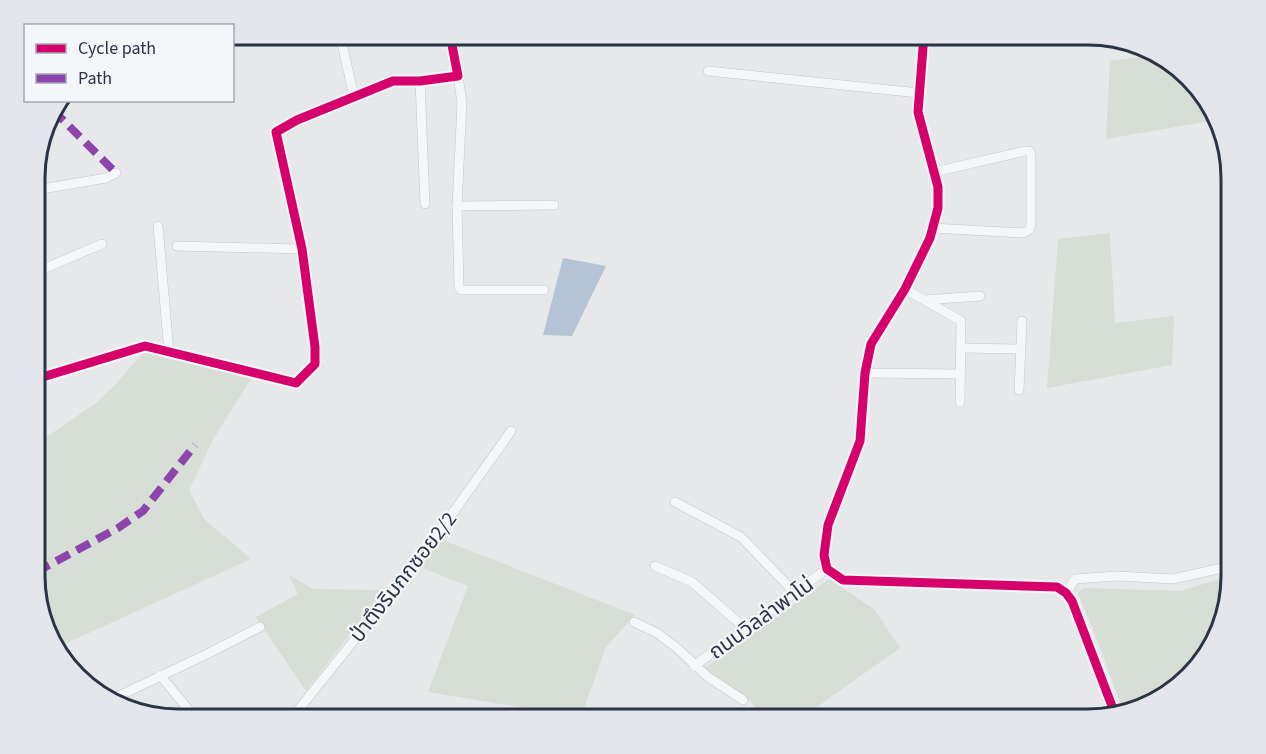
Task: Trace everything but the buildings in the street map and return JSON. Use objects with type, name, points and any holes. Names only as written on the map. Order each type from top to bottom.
[{"type":"street","points":[[342,45],[354,96]]},
{"type":"street","points":[[452,45],[462,103],[457,206],[459,287],[461,290],[544,290]]},
{"type":"street","points":[[923,45],[918,112],[938,187],[938,208],[930,238],[905,289],[871,344],[865,373],[860,441],[828,525],[824,555],[827,569],[843,580],[1057,587],[1072,601],[1112,706]]},
{"type":"street","points":[[708,71],[920,93]]},
{"type":"street","points":[[45,376],[145,346],[296,382],[315,364],[315,347],[302,249],[276,132],[297,120],[393,81],[420,81],[458,76]]},
{"type":"street","points":[[420,81],[425,204]]},
{"type":"street","points":[[932,228],[1024,233],[1031,225],[1031,154],[1029,151],[934,172]]},
{"type":"street","points":[[45,188],[106,178],[116,173]]},
{"type":"street","points":[[457,206],[554,205]]},
{"type":"street","points":[[158,226],[169,352]]},
{"type":"street","points":[[45,268],[102,244]]},
{"type":"street","points":[[177,246],[302,249]]},
{"type":"street","points":[[905,289],[962,321],[960,402]]},
{"type":"street","points":[[924,300],[980,296]]},
{"type":"street","points":[[1019,390],[1022,321]]},
{"type":"street","points":[[961,348],[1020,349]]},
{"type":"street","points":[[865,373],[960,374]]},
{"type":"street","name":"ป่าตึงริมกกซอย2/2","points":[[299,709],[425,552],[511,431]]},
{"type":"street","points":[[675,502],[741,537],[795,592]]},
{"type":"street","points":[[655,566],[692,582],[746,629]]},
{"type":"street","points":[[1066,593],[1075,579],[1117,576],[1173,579],[1221,568]]},
{"type":"street","name":"ถนนวิลล่าพาโน่","points":[[694,666],[827,569]]},
{"type":"street","points":[[634,622],[657,633],[677,648],[694,666],[743,700]]},
{"type":"street","points":[[120,695],[260,627]]},
{"type":"street","points":[[160,675],[187,709]]},
{"type":"shaded area","points":[[1142,57],[1155,63],[1169,72],[1194,97],[1208,121],[1106,139],[1110,61]]},
{"type":"shaded area","points":[[1110,233],[1115,323],[1174,316],[1172,365],[1047,388],[1058,239]]},
{"type":"shaded area","points":[[145,350],[251,379],[214,438],[189,490],[204,519],[251,559],[64,644],[55,627],[46,594],[45,438],[96,403]]},
{"type":"shaded area","points":[[440,539],[635,615],[606,647],[584,709],[532,709],[428,692],[468,586],[418,566]]},
{"type":"shaded area","points":[[289,575],[313,589],[382,592],[306,691],[256,617],[298,594]]},
{"type":"shaded area","points":[[829,579],[874,609],[900,648],[814,709],[758,709],[748,699],[705,668]]},
{"type":"shaded area","points":[[1221,579],[1216,611],[1203,643],[1182,670],[1162,687],[1121,704],[1078,593],[1083,588],[1180,591]]},
{"type":"water","points":[[563,258],[606,266],[572,336],[543,335]]},
{"type":"marked path","points":[[60,117],[116,173]]},
{"type":"marked path","points":[[45,567],[118,528],[143,511],[195,445]]},
{"type":"cycle path","points":[[45,376],[145,346],[296,383],[315,364],[315,347],[302,249],[276,132],[297,120],[393,81],[420,81],[458,76],[452,45]]},
{"type":"cycle path","points":[[923,45],[918,112],[938,187],[938,208],[930,238],[905,289],[871,344],[865,373],[860,441],[828,525],[824,555],[827,569],[843,580],[1057,587],[1072,601],[1112,706]]}]
